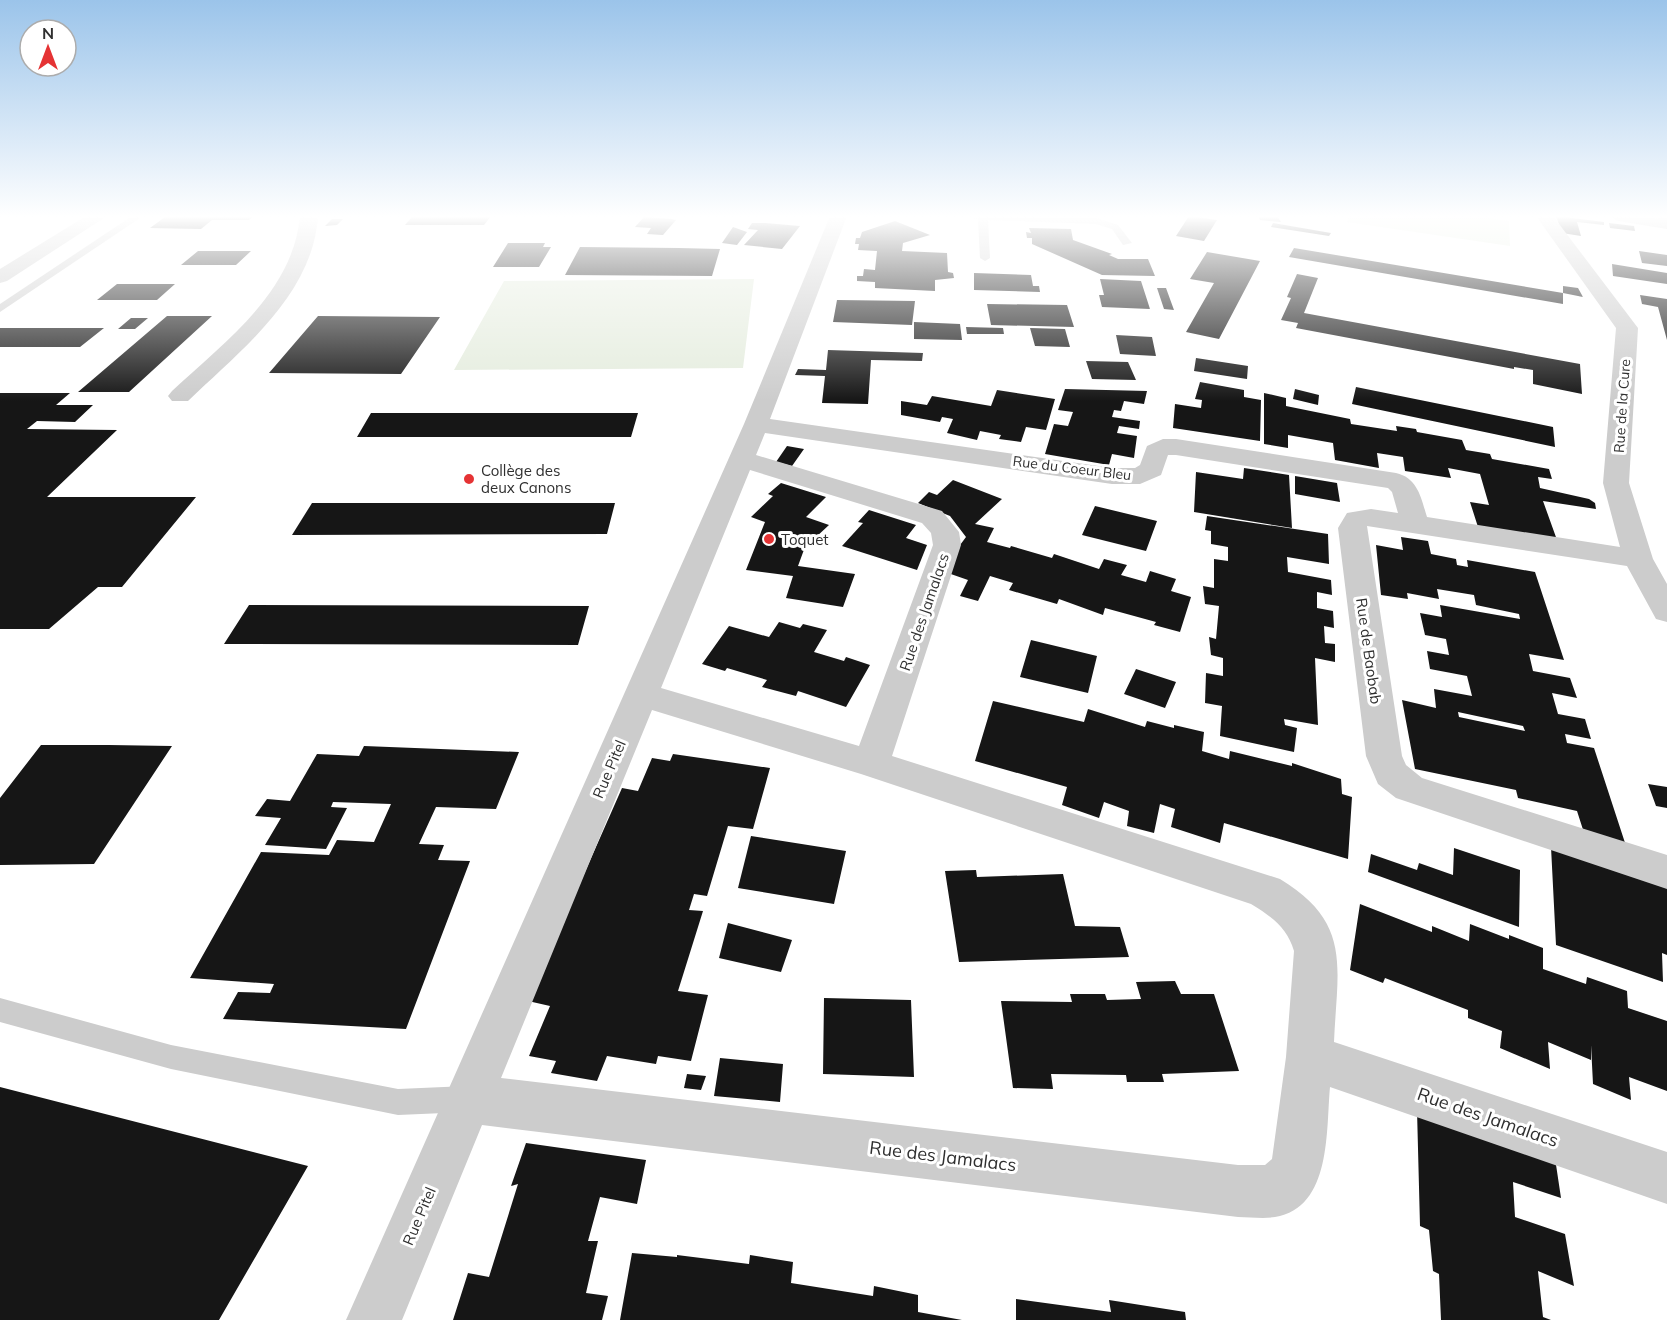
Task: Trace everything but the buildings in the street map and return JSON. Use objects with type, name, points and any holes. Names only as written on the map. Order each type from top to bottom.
[{"type":"street","points":[[180,396],[244,334],[283,289],[289,278]]},
{"type":"street","name":"Rue Pitel","points":[[374,1320],[756,424],[814,278]]},
{"type":"street","name":"Rue de la Cure","points":[[1590,278],[1627,328],[1616,483],[1638,559],[1667,612]]},
{"type":"street","name":"Rue du Coeur Bleu","points":[[756,424],[1112,476],[1140,476],[1152,469],[1156,451],[1162,447],[1176,447],[1396,481],[1405,490],[1413,522]]},
{"type":"street","name":"Rue des Jamalacs","points":[[741,459],[932,517],[945,532],[947,545],[871,763]]},
{"type":"street","name":"Rue de Baobab","points":[[1638,559],[1371,517],[1357,519],[1352,528],[1383,756],[1392,774],[1409,788],[1667,872]]},
{"type":"street","name":"Rue des Jamalacs","points":[[469,1099],[1238,1191],[1276,1191],[1296,1171],[1310,1057],[1316,951],[1309,930],[1292,907],[1265,891],[871,763],[641,694]]},
{"type":"street","name":"Rue des Jamalacs","points":[[1310,1057],[1667,1178]]},
{"type":"lane","points":[[0,309],[47,278]]},
{"type":"lane","points":[[0,1010],[171,1057],[398,1102],[469,1099]]},
{"type":"green space","points":[[754,279],[743,368],[454,370],[504,281]]},
{"type":"place","name":"Collège des deux Canons","points":[[469,479]]},
{"type":"place","name":"Toquet","points":[[769,539]]}]
